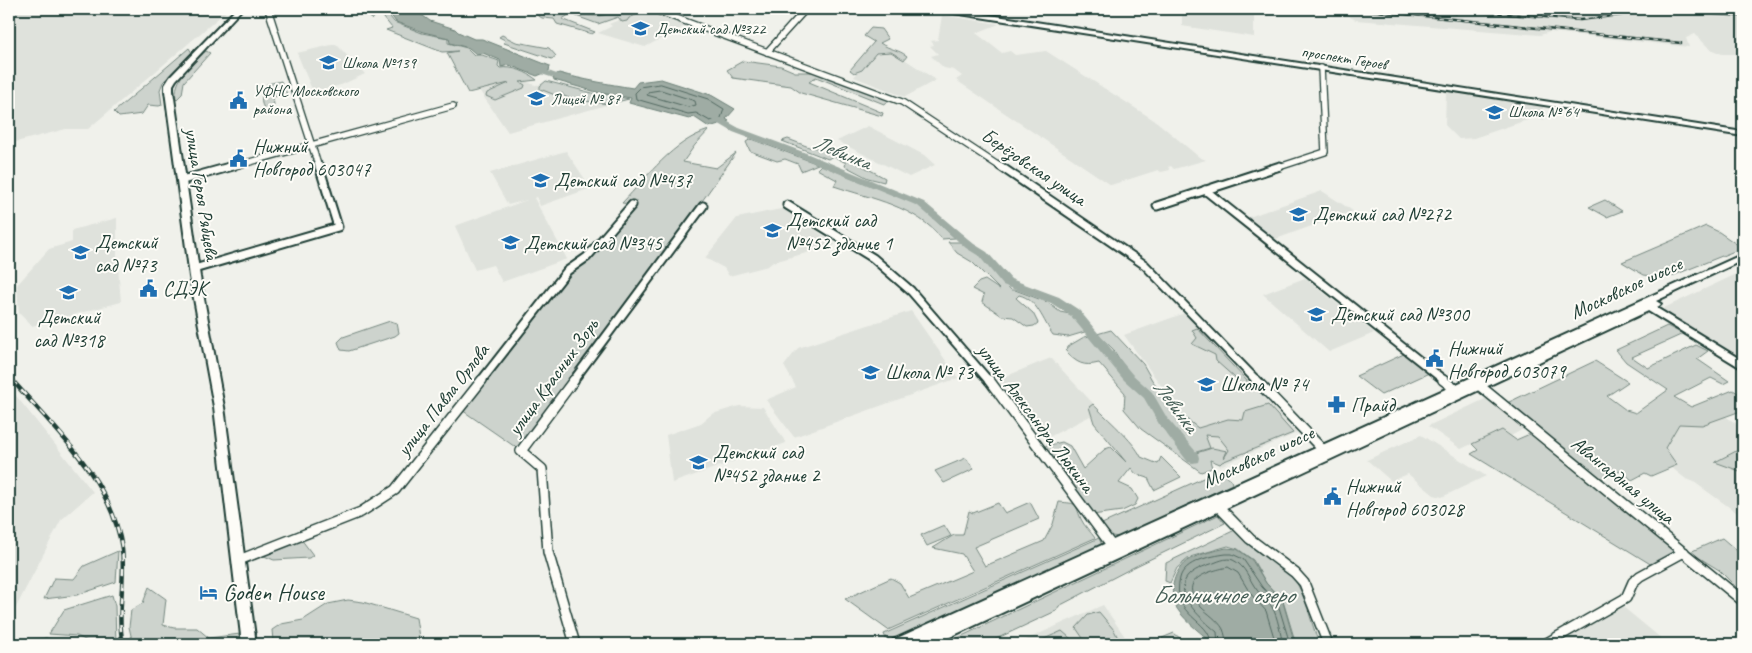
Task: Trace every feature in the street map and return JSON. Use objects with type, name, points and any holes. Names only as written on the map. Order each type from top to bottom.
[{"type":"main road","name":"улица Героя Рябцева","points":[[240,9],[169,85],[171,116],[194,269],[218,407],[249,644]]},
{"type":"main road","name":"проспект Героев","points":[[941,9],[1743,133]]},
{"type":"main road","name":"проспект Героев","points":[[962,9],[1743,133]]},
{"type":"main road","name":"Московское шоссе","points":[[921,644],[1215,503],[1480,386],[1743,257]]},
{"type":"main road","name":"Московское шоссе","points":[[1326,453],[1455,389],[1743,264]]},
{"type":"main road","name":"Московское шоссе","points":[[898,644],[1112,546],[1215,503]]},
{"type":"street","points":[[194,269],[338,227],[268,9]]},
{"type":"street","name":"Берёзовская улица","points":[[652,9],[902,102],[1122,247],[1149,269],[1326,453]]},
{"type":"street","points":[[767,52],[806,9]]},
{"type":"street","points":[[1157,206],[1325,152],[1321,68]]},
{"type":"street","points":[[182,180],[453,106]]},
{"type":"street","points":[[1205,190],[1455,389]]},
{"type":"street","name":"улица Павла Орлова","points":[[239,560],[361,512],[395,490],[567,271],[587,256],[632,204]]},
{"type":"street","name":"улица Красных Зорь","points":[[575,644],[548,552],[542,469],[521,451],[703,206]]},
{"type":"street","name":"улица Александра Люкина","points":[[787,206],[874,258],[911,291],[984,375],[1112,546]]},
{"type":"street","points":[[1646,305],[1743,365]]},
{"type":"street","name":"Авангардная улица","points":[[1480,386],[1743,601]]},
{"type":"street","points":[[1215,503],[1250,539],[1295,573],[1304,583],[1328,644]]},
{"type":"street","points":[[1545,644],[1626,598],[1633,582],[1640,576],[1684,552]]},
{"type":"shaded area","points":[[9,9],[229,9],[88,129],[66,129],[12,143],[9,146]]},
{"type":"shaded area","points":[[366,9],[384,9],[394,22],[422,33],[448,38],[448,43],[467,48],[474,55],[482,55],[499,61],[498,66],[500,68],[520,70],[537,80],[520,82],[525,85],[524,88],[495,100],[486,96],[487,93],[509,83],[468,93],[447,53],[458,51],[442,52],[386,30],[392,28],[380,13],[377,13],[372,20]]},
{"type":"shaded area","points":[[542,9],[596,9],[594,13],[569,15],[562,19],[595,32],[592,34],[557,24],[554,19],[542,18],[534,13]]},
{"type":"shaded area","points":[[600,9],[620,9],[630,13],[638,9],[642,12],[629,18],[627,21],[622,22],[618,17],[598,24],[576,16],[607,14]]},
{"type":"shaded area","points":[[1182,9],[1254,9],[1254,37],[1182,26]]},
{"type":"shaded area","points":[[1347,9],[1743,9],[1743,54],[1722,54],[1710,49],[1695,34],[1686,38],[1689,47],[1550,32],[1540,35],[1356,20],[1350,17]]},
{"type":"shaded area","name":"Детский сад №322","points":[[643,10],[685,26],[645,47],[598,33],[612,26],[609,24]]},
{"type":"shaded area","points":[[942,15],[999,24],[976,33],[1002,53],[1010,51],[1015,55],[1046,51],[1157,122],[1199,157],[1206,160],[1174,169],[1171,166],[1168,167],[1170,170],[1161,172],[1158,170],[1111,185],[956,80],[962,76],[954,70],[944,68],[931,56],[938,54],[930,46],[934,45],[931,41],[938,40]]},
{"type":"shaded area","points":[[871,28],[881,29],[888,39],[880,43],[907,56],[904,60],[891,52],[876,53],[862,70],[854,73],[850,70],[874,42],[864,36]]},
{"type":"shaded area","points":[[502,35],[516,42],[549,48],[556,56],[552,59],[504,43],[505,40],[499,37]]},
{"type":"shaded area","name":"Школа №139","points":[[336,44],[365,74],[341,85],[313,92],[297,53]]},
{"type":"shaded area","points":[[189,48],[192,53],[163,82],[160,90],[162,105],[148,105],[142,114],[119,117],[114,112]]},
{"type":"shaded area","points":[[891,50],[936,80],[905,97],[854,77],[874,52]]},
{"type":"shaded area","points":[[206,51],[210,53],[184,82],[182,94],[176,100],[177,85],[180,79]]},
{"type":"shaded area","name":"Лицей № 87","points":[[461,57],[535,85],[545,84],[607,105],[508,132],[481,93]]},
{"type":"shaded area","points":[[743,61],[781,66],[795,72],[817,72],[892,100],[884,104],[816,77],[809,82],[883,113],[882,116],[801,93],[791,86],[733,78],[727,70]]},
{"type":"shaded area","points":[[281,81],[287,94],[273,97],[274,105],[264,108],[262,99],[267,84]]},
{"type":"shaded area","points":[[546,81],[600,95],[606,94],[629,99],[608,104],[585,101],[581,103],[564,96],[562,93],[555,95],[540,89],[540,86]]},
{"type":"shaded area","name":"Школа № 64","points":[[1446,92],[1543,107],[1544,120],[1536,117],[1474,138],[1459,139],[1445,125]]},
{"type":"shaded area","points":[[868,126],[924,155],[935,165],[909,177],[837,141]]},
{"type":"shaded area","points":[[709,130],[683,162],[716,168],[736,153],[683,228],[521,441],[521,451],[459,408],[567,271],[587,257],[631,204],[622,203],[662,160],[684,142]]},
{"type":"shaded area","points":[[751,139],[818,164],[801,171],[798,164],[785,159],[777,161],[750,151],[746,142]]},
{"type":"shaded area","points":[[788,139],[809,147],[831,149],[885,178],[884,182],[868,178],[845,166],[846,163],[833,156],[828,159],[782,141]]},
{"type":"shaded area","name":"Детский сад №345","points":[[566,151],[591,188],[540,206],[537,197],[534,198],[567,259],[502,282],[493,265],[475,270],[455,226],[527,200],[508,205],[490,173]]},
{"type":"shaded area","points":[[821,165],[919,205],[955,238],[942,239],[920,219],[906,211],[834,186],[837,180],[817,169]]},
{"type":"shaded area","name":"Детский сад №272","points":[[1322,191],[1353,211],[1273,240],[1246,218]]},
{"type":"shaded area","points":[[1605,200],[1622,211],[1607,217],[1589,207]]},
{"type":"shaded area","name":"Детский сад №452 здание 1","points":[[786,208],[836,245],[729,276],[724,268],[705,258],[737,218]]},
{"type":"shaded area","name":"Детский сад №318","points":[[117,218],[117,256],[121,302],[32,326],[19,313],[17,285],[49,249],[72,242],[72,230]]},
{"type":"shaded area","points":[[1706,226],[1719,232],[1742,248],[1667,278],[1644,275],[1622,262]]},
{"type":"shaded area","points":[[948,242],[962,242],[981,256],[1011,290],[1047,302],[1060,312],[1070,314],[1088,331],[1068,337],[1053,335],[1035,306],[1025,297],[1019,295],[1016,298],[1033,313],[1038,323],[1027,327],[1013,317],[1002,316],[982,302],[984,295],[972,289],[979,282],[985,280],[1000,290],[972,262],[957,253]]},
{"type":"shaded area","points":[[1743,271],[1743,362],[1664,311],[1664,308]]},
{"type":"shaded area","name":"Детский сад №300","points":[[1305,278],[1374,333],[1329,352],[1263,294]]},
{"type":"shaded area","name":"Школа № 73","points":[[911,311],[958,378],[794,437],[766,400],[796,387],[784,366],[798,348]]},
{"type":"shaded area","name":"Школа № 74","points":[[1185,313],[1297,433],[1220,466],[1124,335]]},
{"type":"shaded area","points":[[390,321],[397,323],[399,333],[395,336],[349,351],[341,350],[338,342],[343,337]]},
{"type":"shaded area","points":[[1667,326],[1683,334],[1632,357],[1648,368],[1696,345],[1708,351],[1697,359],[1729,381],[1723,384],[1711,378],[1674,397],[1691,407],[1733,390],[1743,396],[1743,412],[1738,412],[1702,425],[1679,424],[1665,448],[1677,465],[1651,476],[1645,473],[1632,480],[1621,471],[1601,480],[1507,403],[1595,361],[1628,382],[1607,396],[1626,410],[1636,413],[1668,390],[1626,362],[1616,350]]},
{"type":"shaded area","points":[[1197,328],[1249,383],[1239,386],[1235,378],[1216,361],[1215,355],[1192,344],[1197,338],[1192,330]]},
{"type":"shaded area","points":[[1111,330],[1143,364],[1152,380],[1174,409],[1198,428],[1228,419],[1243,420],[1245,412],[1268,405],[1293,433],[1220,464],[1210,460],[1212,468],[1201,472],[1141,429],[1124,409],[1125,393],[1099,363],[1089,365],[1081,363],[1066,352],[1067,347],[1084,337],[1091,336],[1127,380],[1146,397],[1162,423],[1186,453],[1193,454],[1212,448],[1227,451],[1224,458],[1229,450],[1218,436],[1205,435],[1210,448],[1193,453],[1165,420],[1150,394],[1129,375],[1113,349],[1097,334]]},
{"type":"shaded area","points":[[1406,353],[1429,373],[1381,395],[1356,376]]},
{"type":"shaded area","points":[[1051,358],[1100,411],[1047,438],[999,379]]},
{"type":"shaded area","points":[[9,387],[93,492],[61,520],[9,621]]},
{"type":"shaded area","points":[[1487,398],[1525,428],[1511,436],[1502,430],[1461,449],[1428,426]]},
{"type":"shaded area","points":[[1704,402],[1743,428],[1743,517],[1694,482],[1686,479],[1635,439]]},
{"type":"shaded area","points":[[1093,404],[1126,437],[1141,457],[1158,464],[1161,457],[1181,477],[1154,490],[1148,478],[1136,474],[1131,468],[1119,483],[1132,489],[1138,499],[1135,505],[1122,511],[1092,515],[1041,447],[1062,442],[1070,446],[1083,469],[1105,449],[1111,447],[1126,462],[1094,423],[1089,407]]},
{"type":"shaded area","name":"Детский сад №452 здание 2","points":[[739,406],[763,407],[786,443],[672,483],[666,435],[701,423],[712,414]]},
{"type":"shaded area","points":[[1502,430],[1516,440],[1532,433],[1676,552],[1652,565],[1471,454],[1478,450],[1472,444]]},
{"type":"shaded area","points":[[1421,435],[1486,476],[1442,497],[1434,495],[1408,474],[1391,481],[1367,460]]},
{"type":"shaded area","points":[[1743,442],[1743,475],[1737,470],[1715,462],[1742,448]]},
{"type":"shaded area","points":[[966,458],[974,469],[944,483],[935,471]]},
{"type":"shaded area","points":[[1220,472],[1231,480],[1232,484],[1119,537],[1112,536],[1102,524],[1212,474]]},
{"type":"shaded area","points":[[1030,502],[1039,519],[974,547],[985,566],[1044,541],[1053,524],[1059,502],[1075,505],[1082,522],[1095,538],[888,630],[845,599],[891,578],[900,583],[909,598],[973,571],[962,554],[933,548],[954,535],[963,535],[969,511],[973,513],[998,503],[1005,513]]},
{"type":"shaded area","points":[[1218,515],[1225,523],[1059,606],[1056,611],[985,644],[945,644]]},
{"type":"shaded area","points":[[944,525],[951,536],[927,546],[921,535]]},
{"type":"shaded area","points":[[1235,530],[1287,569],[1297,583],[1305,600],[1319,644],[1296,644],[1283,601],[1266,583],[1253,560],[1238,549],[1228,546],[1190,557],[1177,568],[1170,583],[1165,581],[1166,563]]},
{"type":"shaded area","points":[[1099,538],[1102,545],[891,642],[886,639],[884,634]]},
{"type":"shaded area","points":[[1722,538],[1743,556],[1743,583],[1739,587],[1743,590],[1743,594],[1719,570],[1690,552]]},
{"type":"shaded area","points":[[301,539],[313,555],[309,558],[274,560],[264,556],[265,554]]},
{"type":"shaded area","points":[[118,551],[116,582],[77,595],[44,599],[54,578],[74,579],[84,566]]},
{"type":"shaded area","points":[[149,587],[166,599],[163,625],[174,628],[197,628],[209,638],[240,634],[241,644],[133,644],[129,627],[131,610],[143,603]]},
{"type":"shaded area","points":[[112,595],[115,606],[116,644],[93,644],[77,636],[49,634],[64,610]]},
{"type":"shaded area","points":[[348,600],[363,602],[416,618],[420,644],[271,644],[273,641],[272,630],[281,624],[303,620],[328,604]]},
{"type":"shaded area","points":[[1103,605],[1130,644],[1017,644],[1065,622]]},
{"type":"shaded area","points":[[1623,607],[1668,644],[1557,644]]},
{"type":"shaded area","points":[[1099,612],[1114,630],[1121,644],[1087,644],[1076,628],[1088,615]]},
{"type":"shaded area","points":[[1062,631],[1077,644],[1033,644]]},
{"type":"shaded area","points":[[1174,633],[1183,641],[1197,638],[1206,644],[1165,644],[1162,638]]},
{"type":"water","points":[[386,9],[405,9],[419,13],[430,21],[455,29],[474,39],[482,39],[550,66],[549,71],[537,76],[509,65],[501,67],[500,60],[483,53],[476,54],[469,48],[450,43],[449,38],[423,32],[396,22]]},
{"type":"water","points":[[559,73],[633,88],[638,82],[661,79],[711,95],[735,109],[726,119],[729,121],[709,127],[694,117],[689,119],[629,103],[631,98],[600,93],[554,80],[553,76]]},
{"type":"water","name":"Больничное озеро","points":[[1226,548],[1237,549],[1252,560],[1266,583],[1283,602],[1295,644],[1208,644],[1206,642],[1208,639],[1177,609],[1173,598],[1173,585],[1178,571],[1186,561],[1204,553]]},
{"type":"waterway","name":"Левинка","points":[[532,68],[566,79]]},
{"type":"waterway","name":"Левинка","points":[[712,116],[736,130],[803,155],[921,204],[970,246],[983,254],[1007,282],[1055,300],[1075,313],[1128,377],[1148,395],[1163,421],[1193,458]]},
{"type":"railway","points":[[1357,9],[1681,43]]},
{"type":"railway","points":[[1434,9],[1456,13]]},
{"type":"railway","points":[[1449,9],[1580,20],[1662,10],[1743,16]]},
{"type":"railway","points":[[1559,12],[1580,11]]},
{"type":"railway","points":[[9,377],[12,380]]},
{"type":"railway","points":[[12,380],[80,457],[107,501],[116,524],[122,549],[123,573],[120,621],[123,644]]},
{"type":"railway","points":[[9,643],[46,640],[65,644]]},
{"type":"place","name":"Детский сад №322","points":[[641,29]]},
{"type":"place","name":"Школа №139","points":[[328,63]]},
{"type":"place","name":"Лицей № 87","points":[[537,99]]},
{"type":"place","name":"УФНС Московского района","points":[[239,100]]},
{"type":"place","name":"Школа № 64","points":[[1494,112]]},
{"type":"place","name":"Нижний Новгород 603047","points":[[239,158]]},
{"type":"place","name":"Детский сад №437","points":[[540,180]]},
{"type":"place","name":"Детский сад №272","points":[[1299,214]]},
{"type":"place","name":"Детский сад №452 здание 1","points":[[772,231]]},
{"type":"place","name":"Детский сад №345","points":[[510,243]]},
{"type":"place","name":"Детский сад №73","points":[[81,253]]},
{"type":"place","name":"СДЭК","points":[[149,288]]},
{"type":"place","name":"Детский сад №318","points":[[69,293]]},
{"type":"place","name":"Детский сад №300","points":[[1317,314]]},
{"type":"place","name":"Нижний Новгород 603079","points":[[1434,359]]},
{"type":"place","name":"Школа № 73","points":[[871,372]]},
{"type":"place","name":"Школа № 74","points":[[1206,384]]},
{"type":"place","name":"Прайд","points":[[1337,405]]},
{"type":"place","name":"Детский сад №452 здание 2","points":[[699,463]]},
{"type":"place","name":"Нижний Новгород 603028","points":[[1332,497]]},
{"type":"place","name":"Goden House","points":[[209,592]]}]
